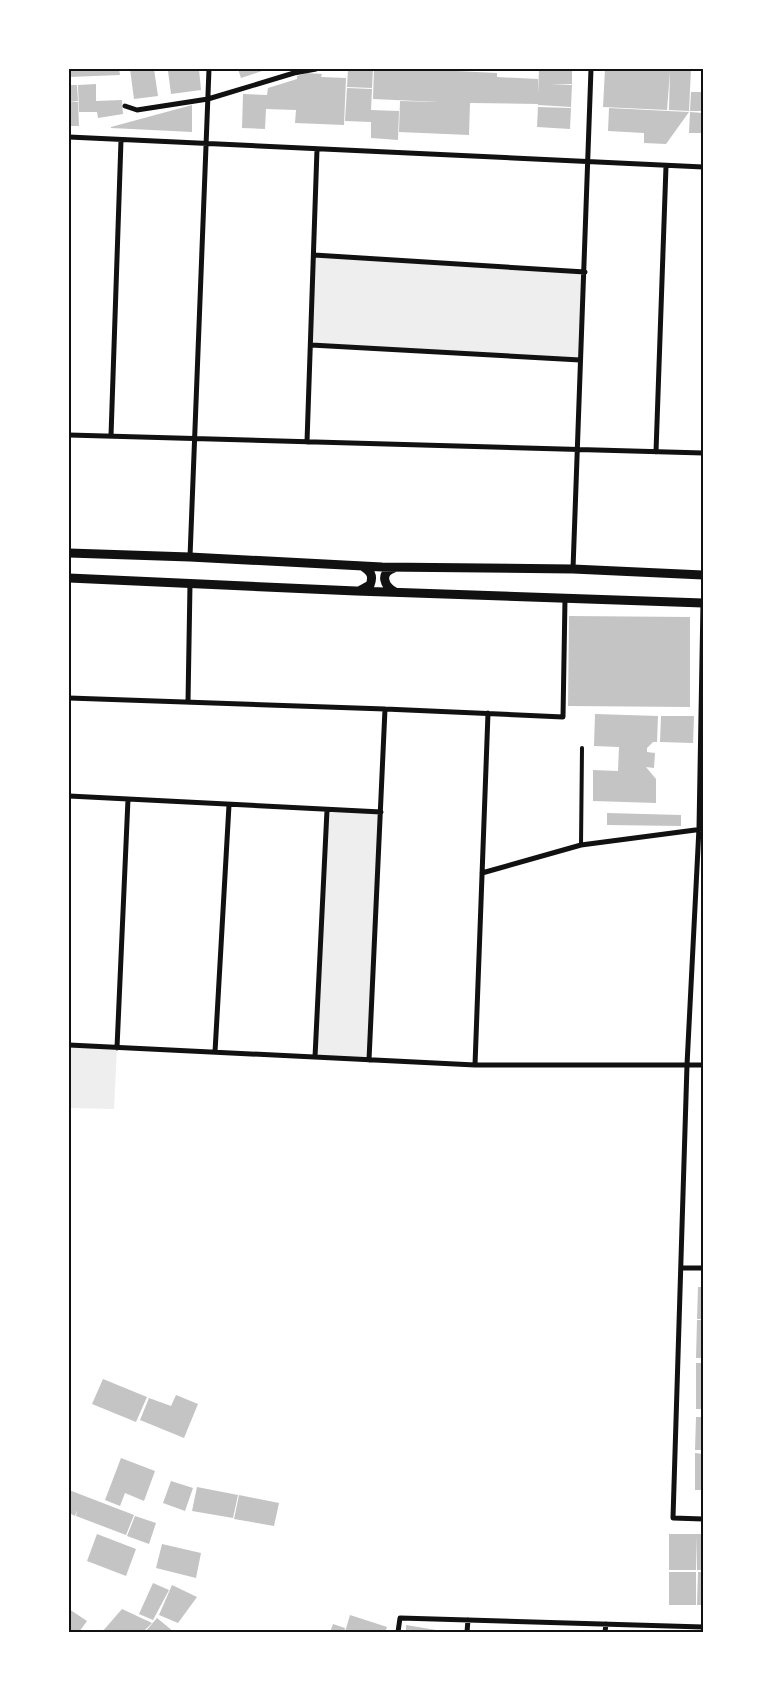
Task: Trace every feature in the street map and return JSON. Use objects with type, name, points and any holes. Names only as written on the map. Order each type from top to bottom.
[{"type":"street","points":[[190,557],[209,69]]},
{"type":"street","points":[[125,106],[138,110],[208,99],[293,71],[316,69]]},
{"type":"street","points":[[573,569],[591,69]]},
{"type":"street","points":[[69,137],[703,167]]},
{"type":"street","points":[[111,436],[121,140]]},
{"type":"street","points":[[307,442],[317,149]]},
{"type":"street","points":[[656,452],[666,166]]},
{"type":"street","points":[[314,255],[584,272]]},
{"type":"street","points":[[311,346],[580,360]]},
{"type":"street","points":[[69,435],[703,453]]},
{"type":"street","points":[[69,553],[190,557],[397,568],[573,569],[703,575]]},
{"type":"street","points":[[356,591],[368,588],[372,581],[371,574],[361,566]]},
{"type":"street","points":[[395,593],[386,586],[384,578],[387,571],[397,568]]},
{"type":"street","points":[[69,578],[395,593],[703,603],[701,828],[687,1065],[673,1518],[703,1519]]},
{"type":"street","points":[[188,702],[190,584]]},
{"type":"street","points":[[69,698],[385,708],[563,717],[565,598]]},
{"type":"street","points":[[369,1060],[385,708]]},
{"type":"street","points":[[475,1065],[488,714]]},
{"type":"street","points":[[69,796],[381,812]]},
{"type":"street","points":[[117,1048],[128,799]]},
{"type":"street","points":[[215,1052],[229,805]]},
{"type":"street","points":[[315,1057],[327,810]]},
{"type":"street","points":[[482,873],[581,846],[701,828]]},
{"type":"street","points":[[69,1046],[475,1065],[703,1065]]},
{"type":"street","points":[[681,1268],[703,1268]]},
{"type":"street","points":[[398,1632],[400,1618],[703,1627]]},
{"type":"street","points":[[467,1632],[468,1620]]},
{"type":"street","points":[[605,1632],[606,1624]]},
{"type":"lane","points":[[581,846],[582,748]]},
{"type":"shaded area","points":[[314,255],[585,272],[580,360],[311,345]]},
{"type":"shaded area","points":[[327,810],[381,812],[369,1060],[315,1057]]},
{"type":"shaded area","points":[[69,1045],[117,1048],[114,1109],[69,1108]]},
{"type":"building","points":[[69,69],[119,69],[120,75],[69,77]]},
{"type":"building","points":[[130,69],[154,69],[158,96],[134,99]]},
{"type":"building","points":[[199,69],[201,90],[171,94],[168,71]]},
{"type":"building","points":[[238,69],[268,69],[241,78]]},
{"type":"building","points":[[348,69],[373,69],[372,88],[347,87]]},
{"type":"building","points":[[374,69],[497,73],[497,77],[538,79],[538,94],[539,69],[572,69],[572,84],[551,84],[572,85],[571,107],[538,104],[470,103],[469,135],[399,132],[400,101],[439,102],[373,99]]},
{"type":"building","points":[[605,69],[691,69],[689,111],[669,110],[670,71],[667,110],[603,107]]},
{"type":"building","points":[[307,73],[322,74],[321,77],[346,78],[344,125],[295,123],[296,110],[266,109],[265,129],[242,128],[243,94],[267,95],[268,88],[297,79],[297,76]]},
{"type":"building","points":[[96,84],[96,101],[122,100],[123,114],[98,118],[97,112],[79,112],[78,85]]},
{"type":"building","points":[[69,85],[77,85],[78,101],[69,102]]},
{"type":"building","points":[[347,88],[372,89],[371,110],[399,111],[398,140],[371,138],[371,122],[345,121]]},
{"type":"building","points":[[691,92],[703,92],[703,111],[690,111]]},
{"type":"building","points":[[69,102],[78,102],[79,126],[69,126]]},
{"type":"building","points":[[192,105],[192,132],[111,128],[111,127]]},
{"type":"building","points":[[538,107],[571,108],[570,129],[537,127]]},
{"type":"building","points":[[609,108],[689,112],[666,144],[644,143],[644,133],[608,131]]},
{"type":"building","points":[[690,112],[703,113],[703,133],[689,133]]},
{"type":"building","points":[[569,616],[690,617],[690,707],[568,706]]},
{"type":"building","points":[[595,714],[658,716],[657,742],[653,742],[647,748],[647,752],[655,753],[654,768],[646,767],[656,779],[656,803],[593,801],[593,770],[618,771],[619,747],[594,746]]},
{"type":"building","points":[[661,716],[694,716],[693,743],[660,742]]},
{"type":"building","points":[[607,813],[681,815],[681,826],[607,825]]},
{"type":"building","points":[[698,1287],[703,1287],[703,1319],[697,1319]]},
{"type":"building","points":[[697,1320],[703,1320],[703,1358],[696,1358]]},
{"type":"building","points":[[696,1363],[703,1363],[703,1409],[696,1409]]},
{"type":"building","points":[[103,1379],[147,1397],[136,1422],[92,1404]]},
{"type":"building","points":[[176,1395],[198,1404],[184,1438],[140,1420],[149,1398],[171,1406]]},
{"type":"building","points":[[696,1417],[703,1417],[703,1450],[695,1450]]},
{"type":"building","points":[[695,1453],[703,1454],[703,1490],[695,1490]]},
{"type":"building","points":[[121,1458],[155,1471],[144,1501],[125,1493],[120,1506],[105,1500]]},
{"type":"building","points":[[171,1481],[193,1488],[185,1511],[163,1503]]},
{"type":"building","points":[[197,1487],[238,1495],[233,1518],[192,1511]]},
{"type":"building","points":[[69,1490],[134,1515],[126,1535],[76,1516],[77,1510],[75,1516],[69,1513]]},
{"type":"building","points":[[239,1495],[279,1503],[274,1526],[234,1519]]},
{"type":"building","points":[[135,1516],[156,1523],[149,1544],[127,1536]]},
{"type":"building","points":[[97,1534],[136,1549],[126,1576],[87,1561]]},
{"type":"building","points":[[669,1534],[703,1534],[703,1570],[697,1570],[696,1536],[696,1570],[669,1570]]},
{"type":"building","points":[[162,1544],[201,1553],[196,1578],[156,1568]]},
{"type":"building","points":[[669,1572],[696,1572],[696,1605],[669,1605]]},
{"type":"building","points":[[698,1572],[703,1572],[703,1605],[697,1605]]},
{"type":"building","points":[[153,1583],[169,1590],[153,1620],[139,1614]]},
{"type":"building","points":[[172,1585],[197,1597],[178,1623],[159,1615]]},
{"type":"building","points":[[69,1609],[87,1621],[79,1632],[69,1632]]},
{"type":"building","points":[[122,1609],[152,1623],[143,1632],[102,1632]]},
{"type":"building","points":[[350,1615],[387,1627],[385,1632],[345,1632]]},
{"type":"building","points":[[157,1618],[174,1632],[145,1632]]},
{"type":"building","points":[[333,1624],[345,1628],[344,1632],[330,1632]]},
{"type":"building","points":[[406,1625],[442,1631],[442,1632],[406,1632]]}]
